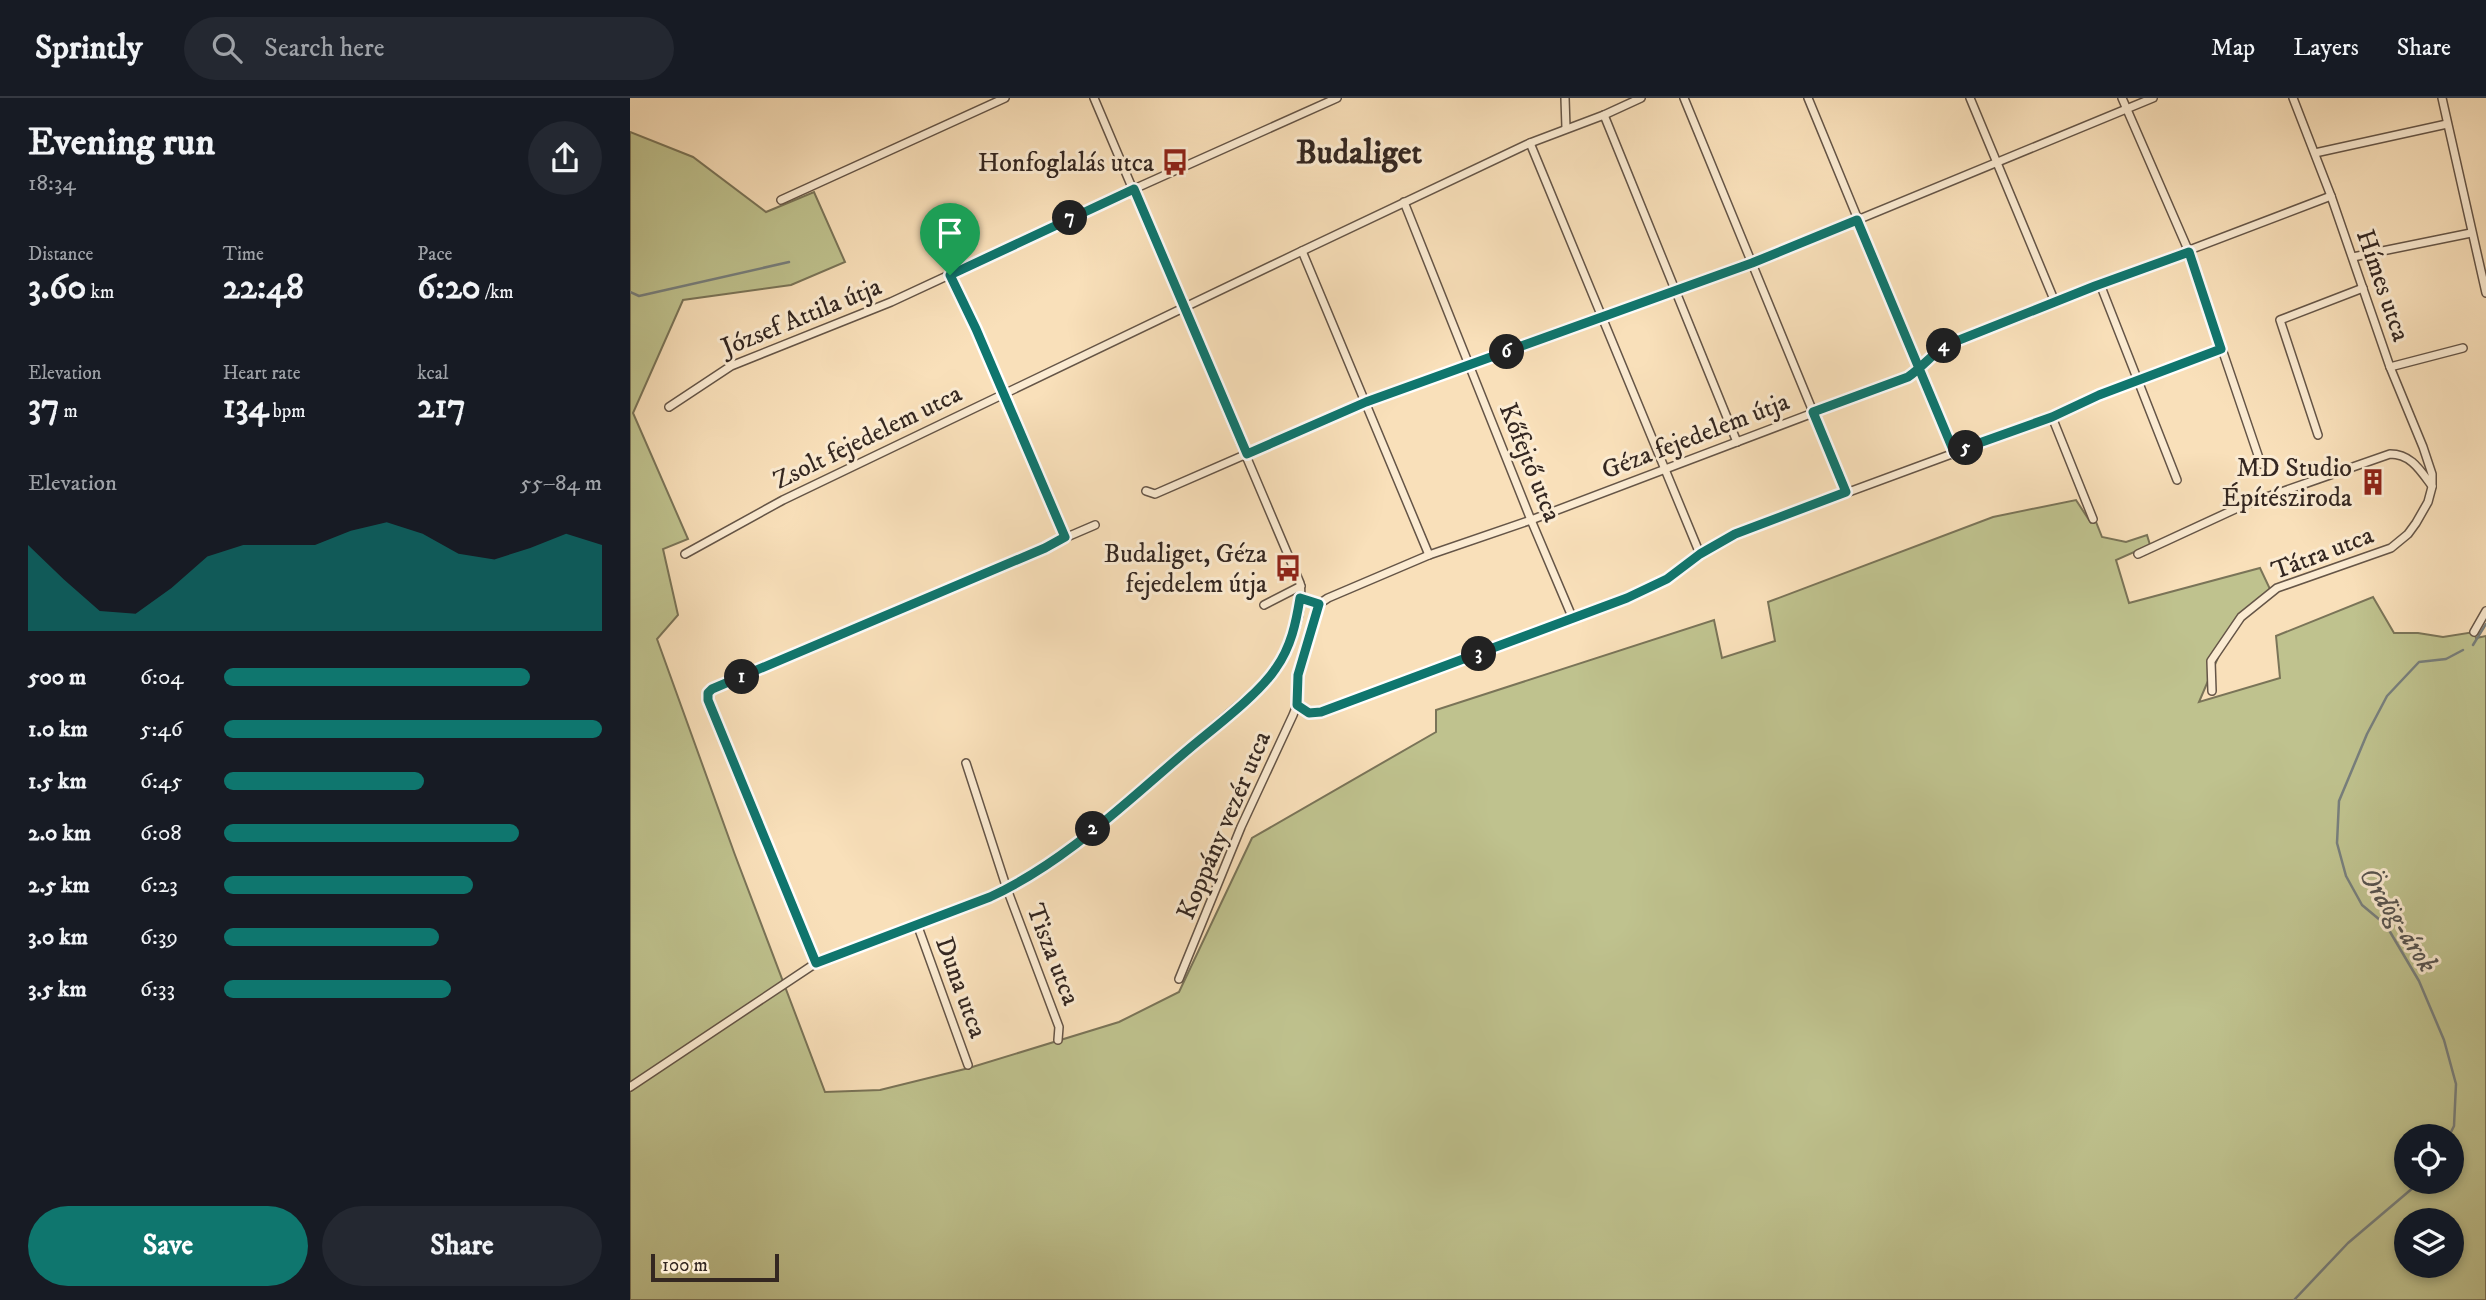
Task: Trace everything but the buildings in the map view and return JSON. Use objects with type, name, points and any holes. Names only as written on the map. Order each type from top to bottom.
[{"type":"street","points":[[781,200],[1005,98]]},
{"type":"street","points":[[630,1087],[816,963],[1007,889],[1069,850],[1261,686],[1275,670],[1290,642],[1301,586],[1094,98]]},
{"type":"street","name":"József Attila útja","points":[[668,407],[731,366],[842,323],[1338,98]]},
{"type":"street","points":[[1565,98],[1566,128]]},
{"type":"street","name":"Zsolt fejedelem utca","points":[[685,554],[783,500],[1404,202],[1530,143],[1641,98]]},
{"type":"street","points":[[1684,98],[1846,492]]},
{"type":"street","points":[[1808,98],[1954,452]]},
{"type":"street","points":[[1970,98],[2055,302]]},
{"type":"street","points":[[2122,98],[2189,252],[2260,464]]},
{"type":"street","points":[[1146,491],[1155,494],[1366,402],[1752,263],[2153,98]]},
{"type":"street","name":"Hímes utca","points":[[2293,98],[2332,197],[2390,367],[2423,447],[2432,474],[2432,487]]},
{"type":"street","points":[[2442,98],[2486,293]]},
{"type":"street","points":[[1604,115],[1737,442]]},
{"type":"street","points":[[2315,153],[2447,124]]},
{"type":"street","points":[[1530,143],[1700,554]]},
{"type":"street","name":"Géza fejedelem útja","points":[[1319,604],[1429,555],[1531,520],[1908,377],[1944,346],[2332,197]]},
{"type":"street","name":"Kőfejtő utca","points":[[1404,202],[1573,619]]},
{"type":"street","points":[[2353,257],[2471,233]]},
{"type":"street","points":[[1302,251],[1429,555]]},
{"type":"street","points":[[950,275],[1065,537]]},
{"type":"street","points":[[2100,284],[2177,480]]},
{"type":"street","points":[[2318,435],[2280,320],[2363,288]]},
{"type":"street","points":[[2390,367],[2463,348]]},
{"type":"street","points":[[1297,705],[1309,713],[1321,712],[1573,619],[1667,579],[1700,554],[1735,534],[2052,417],[2099,395],[2221,349]]},
{"type":"street","points":[[2052,417],[2093,519]]},
{"type":"street","points":[[2138,554],[2244,505],[2390,454],[2408,458],[2432,487]]},
{"type":"street","name":"Tátra utca","points":[[2212,691],[2211,661],[2241,617],[2277,588],[2391,548],[2417,523],[2432,487]]},
{"type":"street","points":[[816,963],[732,761],[708,700],[708,693],[1095,525]]},
{"type":"street","points":[[1264,605],[1301,586]]},
{"type":"street","points":[[1300,598],[1319,604]]},
{"type":"street","name":"Koppány vezér utca","points":[[1179,979],[1236,839],[1297,705],[1298,675],[1319,604]]},
{"type":"street","points":[[2474,632],[2486,611]]},
{"type":"street","name":"Tisza utca","points":[[966,763],[1007,889],[1059,1027],[1058,1040]]},
{"type":"street","name":"Duna utca","points":[[917,924],[968,1065]]},
{"type":"green space","points":[[630,132],[693,157],[766,212],[814,192],[845,262],[791,285],[683,300],[633,413],[688,539],[663,549],[678,615],[657,639],[825,1092],[880,1090],[969,1068],[1119,1022],[1179,992],[1252,838],[1436,732],[1436,710],[1714,620],[1722,658],[1775,641],[1768,602],[1993,517],[2076,500],[2091,523],[2096,522],[2102,537],[2126,542],[2147,535],[2150,545],[2116,560],[2129,603],[2260,568],[2270,589],[2225,641],[2199,702],[2280,678],[2276,636],[2373,597],[2394,633],[2443,637],[2474,632],[2476,638],[2486,636],[2486,1300],[630,1300]]},
{"type":"waterway","points":[[630,292],[639,296],[789,262]]},
{"type":"waterway","name":"Ördög-árok","points":[[2473,645],[2486,624]]},
{"type":"waterway","name":"Ördög-árok","points":[[2454,1124],[2456,1084],[2444,1040],[2419,981],[2386,925],[2362,905],[2346,876],[2337,843],[2339,801],[2367,734],[2387,696],[2419,662],[2446,659],[2463,650]]},
{"type":"waterway","name":"Ördög-árok","points":[[2294,1300],[2348,1243],[2406,1194]]},
{"type":"place","name":"Honfoglalás utca","points":[[1175,162]]},
{"type":"place","name":"MD Studio Építésziroda","points":[[2373,482]]},
{"type":"place","name":"Budaliget, Géza fejedelem útja","points":[[1288,568]]},
{"type":"district","name":"Budaliget","points":[[1359,151]]},
{"type":"route","points":[[950,275],[976,329],[1065,537],[708,693],[708,700],[732,761],[816,963],[899,929],[990,897],[1069,850],[1224,719],[1268,678],[1290,642],[1300,598],[1319,604],[1298,675],[1297,705],[1309,713],[1321,712],[1627,598],[1667,579],[1700,554],[1735,534],[1846,492],[1813,412],[1908,377],[1919,368],[1930,356],[1944,346],[2189,252],[2221,349],[2099,395],[2052,417],[1954,452],[1919,368],[1857,220],[1752,263],[1366,402],[1247,454],[1134,189],[950,275]]}]
